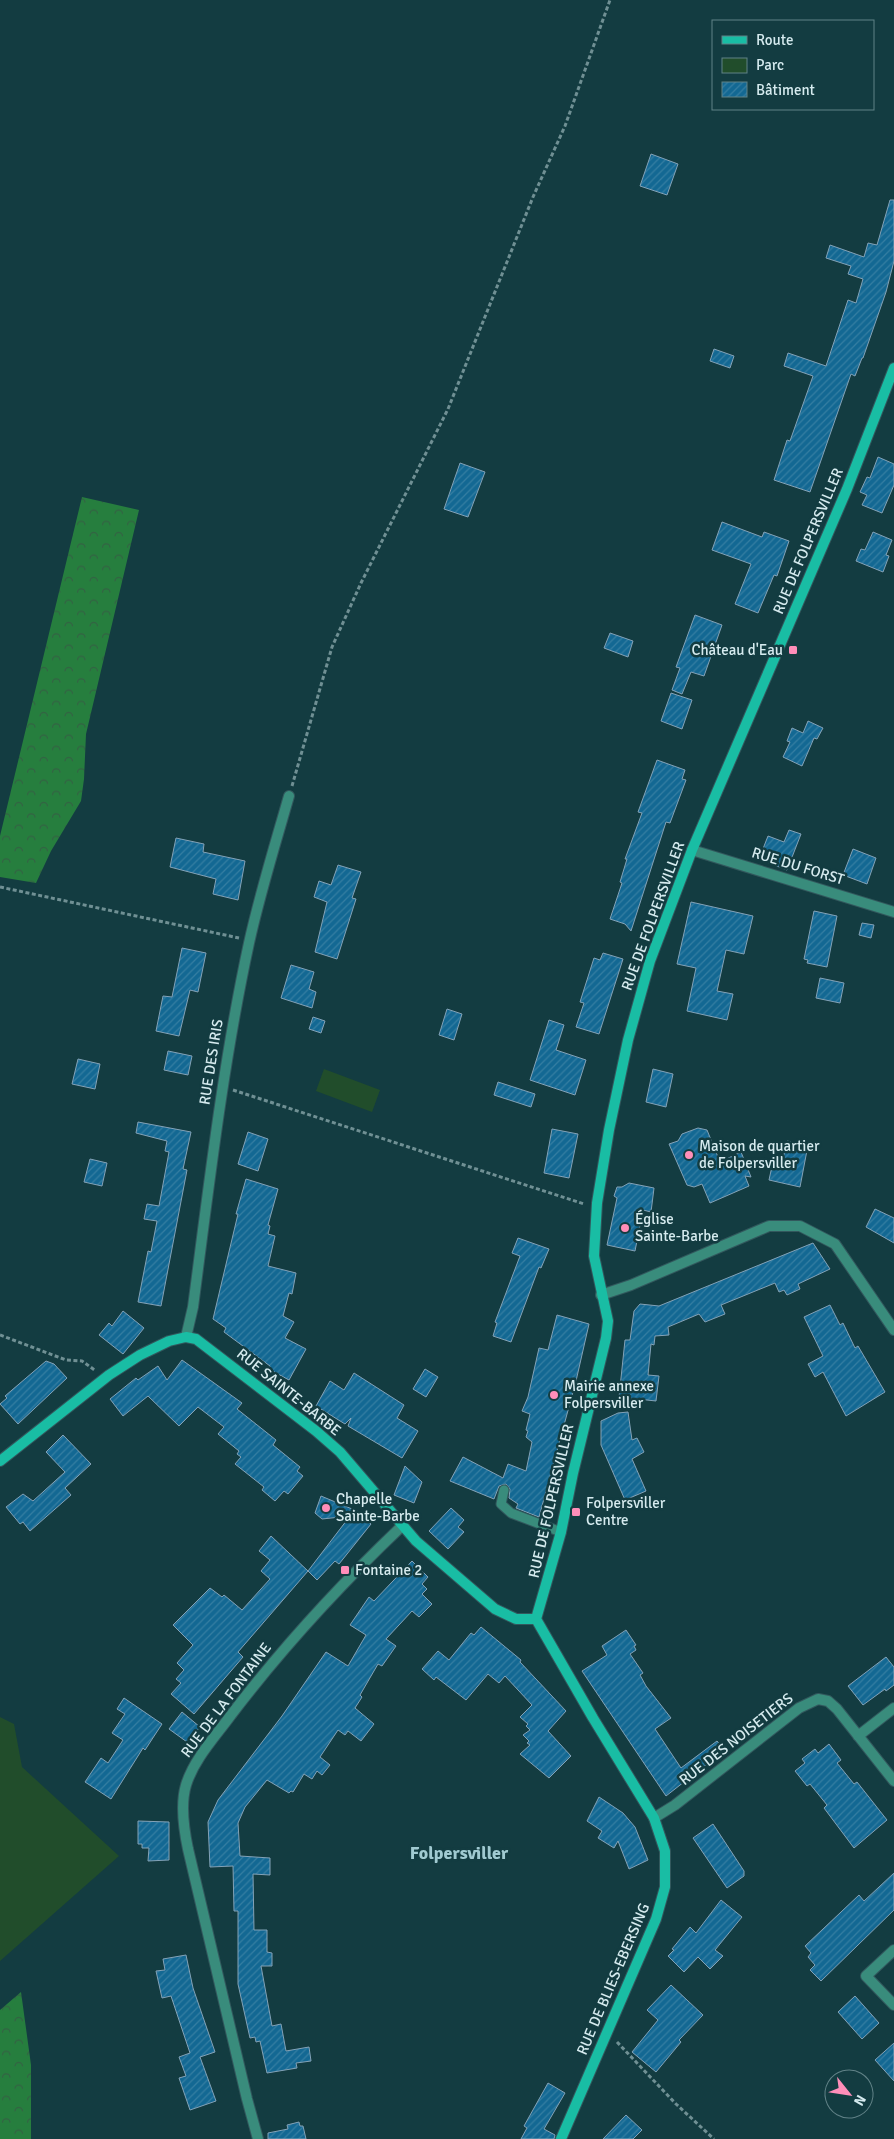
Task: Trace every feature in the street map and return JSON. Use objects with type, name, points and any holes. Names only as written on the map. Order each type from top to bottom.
[{"type":"street","name":"RUE DE FOLPERSVILLER","points":[[536,1619],[561,1532],[573,1473],[606,1338],[608,1321],[594,1256],[597,1208],[609,1130],[639,997],[650,961],[692,850],[890,391],[894,368]]},
{"type":"street","name":"RUE DES IRIS","points":[[186,1337],[193,1307],[222,1086],[249,941],[289,796]]},
{"type":"street","name":"RUE DU FORST","points":[[692,850],[894,912]]},
{"type":"street","points":[[602,1295],[631,1285],[769,1226],[800,1226],[835,1244],[894,1330]]},
{"type":"street","points":[[0,1461],[103,1380],[158,1346],[186,1337]]},
{"type":"street","name":"RUE SAINTE-BARBE","points":[[186,1337],[196,1339],[207,1346],[340,1452],[402,1526],[430,1554],[496,1609],[516,1619],[536,1619]]},
{"type":"street","name":"RUE DE LA FONTAINE","points":[[258,2139],[188,1849],[185,1834],[184,1800],[186,1787],[200,1757],[278,1654],[402,1526]]},
{"type":"street","name":"RUE DE BLIES-EBERSING","points":[[536,1619],[654,1818],[665,1851],[665,1886],[662,1902],[561,2139]]},
{"type":"street","name":"RUE DES NOISETIERS","points":[[654,1818],[675,1805],[806,1703],[818,1699],[828,1702],[837,1709],[894,1781]]},
{"type":"street","points":[[858,1736],[894,1708]]},
{"type":"street","points":[[894,1950],[866,1976],[894,2005]]},
{"type":"lane","points":[[504,1490],[501,1504],[511,1513],[561,1532]]},
{"type":"path","points":[[289,796],[332,647],[365,574],[448,409],[533,197],[565,126],[610,0]]},
{"type":"path","points":[[0,887],[249,941]]},
{"type":"path","points":[[222,1086],[597,1208]]},
{"type":"path","points":[[0,1335],[66,1360],[88,1364],[103,1380]]},
{"type":"path","points":[[608,2032],[676,2104],[714,2139]]},
{"type":"green space","points":[[82,497],[139,510],[86,734],[81,801],[51,851],[36,883],[0,877],[0,836]]},
{"type":"green space","points":[[324,1069],[380,1090],[372,1112],[316,1091]]},
{"type":"green space","points":[[0,1717],[14,1724],[22,1767],[119,1856],[0,1961]]},
{"type":"green space","points":[[21,1992],[31,2065],[31,2139],[0,2139],[0,2010]]},
{"type":"building","points":[[651,154],[678,164],[667,195],[640,186]]},
{"type":"building","points":[[890,200],[894,200],[894,261],[886,292],[863,358],[855,376],[851,374],[810,492],[774,480],[787,440],[790,441],[813,376],[784,366],[788,353],[826,366],[848,300],[856,303],[863,279],[848,274],[851,266],[826,258],[830,245],[864,257],[868,243],[877,245]]},
{"type":"building","points":[[714,349],[734,356],[730,368],[710,361]]},
{"type":"building","points":[[878,457],[894,464],[894,485],[882,513],[862,505],[867,495],[860,492],[867,477],[870,478]]},
{"type":"building","points":[[460,463],[485,472],[468,517],[444,509]]},
{"type":"building","points":[[722,522],[762,537],[764,532],[789,541],[777,576],[774,575],[758,613],[735,604],[751,564],[712,550]]},
{"type":"building","points":[[873,532],[892,540],[886,555],[889,556],[883,572],[856,561],[861,549],[865,550]]},
{"type":"building","points":[[695,615],[722,625],[704,676],[691,672],[682,694],[672,690],[680,668],[676,667]]},
{"type":"building","points":[[610,633],[633,641],[628,657],[604,648]]},
{"type":"building","points":[[671,693],[692,700],[682,729],[661,721]]},
{"type":"building","points":[[808,721],[823,728],[817,739],[814,738],[802,766],[783,757],[790,742],[787,741],[792,728],[803,733]]},
{"type":"building","points":[[657,760],[685,770],[682,779],[686,780],[670,823],[666,822],[631,931],[625,924],[610,919],[622,883],[620,882],[627,859],[625,859],[642,813],[638,812]]},
{"type":"building","points":[[789,830],[801,834],[787,870],[759,859],[768,836],[784,842]]},
{"type":"building","points":[[176,838],[204,844],[203,852],[245,861],[238,900],[213,894],[216,879],[170,867]]},
{"type":"building","points":[[853,849],[876,858],[867,884],[843,875]]},
{"type":"building","points":[[338,865],[361,872],[352,898],[356,899],[337,959],[315,952],[327,902],[314,897],[319,881],[331,885]]},
{"type":"building","points":[[691,902],[753,916],[744,954],[726,950],[717,991],[733,994],[727,1020],[687,1011],[696,968],[677,964]]},
{"type":"building","points":[[814,911],[837,916],[827,967],[807,963],[808,960],[804,959]]},
{"type":"building","points":[[862,923],[874,925],[871,938],[859,935]]},
{"type":"building","points":[[182,948],[206,953],[198,992],[190,990],[179,1036],[156,1031],[163,996],[172,997]]},
{"type":"building","points":[[603,953],[623,959],[599,1034],[576,1027],[584,1003],[580,1002],[594,958],[600,960]]},
{"type":"building","points":[[291,965],[314,972],[309,989],[316,992],[312,1008],[281,998]]},
{"type":"building","points":[[820,978],[844,983],[840,1003],[816,998]]},
{"type":"building","points":[[447,1009],[462,1014],[454,1040],[439,1035]]},
{"type":"building","points":[[313,1017],[325,1021],[321,1033],[309,1029]]},
{"type":"building","points":[[549,1020],[564,1025],[556,1050],[586,1060],[575,1095],[530,1080]]},
{"type":"building","points":[[168,1051],[192,1056],[188,1075],[164,1070]]},
{"type":"building","points":[[78,1059],[100,1064],[95,1089],[72,1084]]},
{"type":"building","points":[[653,1069],[673,1074],[666,1107],[646,1102]]},
{"type":"building","points":[[498,1082],[535,1094],[531,1107],[494,1095]]},
{"type":"building","points":[[138,1122],[191,1132],[183,1169],[187,1170],[161,1306],[138,1302],[148,1251],[151,1252],[157,1221],[144,1219],[147,1204],[159,1206],[169,1152],[165,1151],[167,1141],[136,1133]]},
{"type":"building","points":[[698,1128],[707,1130],[720,1162],[741,1152],[751,1177],[745,1176],[749,1186],[710,1203],[702,1184],[694,1187],[687,1185],[669,1144],[678,1141],[682,1134]]},
{"type":"building","points":[[552,1129],[578,1134],[569,1178],[544,1173]]},
{"type":"building","points":[[248,1132],[268,1139],[258,1171],[238,1164]]},
{"type":"building","points":[[787,1141],[808,1145],[800,1187],[769,1180],[774,1157],[783,1159]]},
{"type":"building","points":[[90,1159],[107,1163],[102,1186],[84,1182]]},
{"type":"building","points":[[246,1179],[278,1189],[268,1225],[270,1226],[268,1234],[275,1236],[268,1266],[296,1273],[292,1294],[289,1293],[283,1316],[294,1322],[285,1338],[306,1349],[289,1380],[269,1369],[270,1366],[224,1332],[226,1328],[213,1319],[238,1214],[236,1214]]},
{"type":"building","name":"Église Sainte-Barbe","points":[[629,1183],[654,1188],[651,1212],[643,1210],[635,1251],[607,1245],[617,1198],[614,1196],[617,1187],[622,1187]]},
{"type":"building","points":[[875,1209],[894,1218],[894,1243],[866,1227]]},
{"type":"building","points":[[518,1238],[549,1249],[541,1268],[539,1267],[511,1342],[493,1336],[497,1323],[495,1322],[520,1256],[512,1253]]},
{"type":"building","points":[[813,1243],[830,1269],[798,1284],[800,1289],[787,1295],[784,1290],[779,1292],[775,1283],[721,1305],[725,1314],[705,1322],[699,1314],[668,1327],[669,1335],[655,1336],[654,1345],[651,1344],[648,1375],[659,1376],[656,1401],[619,1397],[625,1340],[630,1340],[634,1311],[640,1304],[659,1306]]},
{"type":"building","points":[[830,1305],[840,1325],[843,1323],[855,1348],[858,1346],[885,1392],[846,1416],[823,1372],[815,1377],[808,1364],[823,1356],[804,1317]]},
{"type":"building","points":[[123,1311],[144,1328],[123,1354],[99,1335],[109,1323],[112,1326]]},
{"type":"building","points":[[557,1315],[589,1324],[576,1381],[539,1517],[516,1508],[518,1504],[509,1498],[510,1489],[506,1484],[499,1486],[494,1499],[450,1481],[463,1457],[503,1478],[508,1464],[526,1471],[532,1442],[526,1437],[530,1414],[522,1411],[528,1397],[539,1348],[548,1350]]},
{"type":"building","points":[[182,1360],[242,1403],[237,1409],[276,1440],[273,1445],[300,1467],[297,1471],[303,1476],[288,1494],[284,1491],[275,1501],[262,1490],[264,1487],[235,1464],[241,1457],[237,1454],[239,1451],[218,1434],[224,1427],[198,1407],[179,1426],[148,1396],[123,1416],[110,1399],[136,1378],[138,1380],[158,1366],[167,1380]]},
{"type":"building","points":[[46,1361],[54,1364],[67,1378],[18,1424],[0,1404],[7,1398],[5,1396]]},
{"type":"building","points":[[425,1369],[438,1377],[426,1397],[413,1389]]},
{"type":"building","points":[[354,1373],[404,1405],[397,1418],[418,1431],[402,1458],[348,1426],[351,1418],[345,1424],[316,1406],[330,1381],[344,1390]]},
{"type":"building","points":[[628,1412],[632,1440],[637,1438],[644,1452],[632,1459],[646,1491],[625,1500],[601,1445],[601,1421],[618,1413]]},
{"type":"building","points":[[63,1435],[91,1464],[65,1488],[71,1495],[30,1531],[23,1522],[20,1524],[6,1507],[23,1494],[33,1501],[65,1472],[46,1452]]},
{"type":"building","points":[[405,1466],[422,1482],[414,1503],[394,1495]]},
{"type":"building","points":[[321,1496],[364,1514],[359,1515],[371,1524],[339,1564],[335,1561],[317,1580],[308,1571],[350,1516],[322,1519],[315,1513]]},
{"type":"building","points":[[451,1508],[464,1520],[458,1527],[464,1532],[448,1549],[429,1531]]},
{"type":"building","points":[[271,1536],[308,1571],[238,1652],[243,1657],[194,1714],[171,1694],[181,1683],[176,1679],[184,1670],[177,1663],[193,1645],[173,1625],[210,1588],[222,1597],[224,1595],[242,1610],[270,1579],[261,1571],[270,1560],[259,1551]]},
{"type":"building","points":[[412,1561],[428,1577],[422,1584],[427,1589],[422,1594],[432,1604],[419,1617],[412,1611],[386,1639],[396,1646],[382,1666],[378,1664],[360,1695],[362,1697],[355,1708],[374,1724],[361,1741],[348,1731],[345,1735],[338,1730],[320,1757],[330,1765],[322,1775],[317,1771],[312,1779],[304,1774],[293,1792],[289,1793],[267,1780],[245,1807],[238,1823],[240,1856],[270,1858],[270,1875],[253,1874],[254,1930],[267,1930],[267,1952],[272,1953],[272,1966],[261,1966],[272,2026],[281,2024],[286,2051],[309,2047],[311,2061],[296,2063],[297,2068],[267,2073],[260,2041],[256,2042],[255,2037],[250,2038],[238,1984],[238,1911],[234,1911],[233,1866],[210,1867],[208,1822],[218,1800],[282,1716],[326,1652],[348,1666],[366,1635],[350,1625],[369,1597],[374,1601]]},
{"type":"building","points":[[481,1627],[521,1660],[520,1662],[566,1711],[548,1731],[571,1756],[549,1778],[520,1754],[530,1745],[523,1735],[530,1730],[526,1726],[528,1724],[520,1717],[532,1705],[505,1676],[499,1683],[488,1674],[466,1700],[436,1677],[434,1680],[422,1669],[438,1651],[449,1660],[471,1633],[474,1635]]},
{"type":"building","points":[[626,1630],[636,1645],[634,1646],[636,1650],[630,1654],[643,1673],[640,1675],[646,1686],[671,1718],[655,1729],[681,1768],[717,1741],[725,1750],[666,1796],[582,1671],[607,1655],[602,1646]]},
{"type":"building","points":[[886,1657],[894,1667],[894,1685],[886,1691],[885,1689],[863,1705],[848,1686]]},
{"type":"building","points":[[124,1698],[162,1724],[145,1750],[143,1748],[111,1799],[85,1782],[101,1758],[108,1763],[123,1740],[112,1733],[125,1714],[117,1709]]},
{"type":"building","points":[[182,1712],[200,1727],[187,1742],[169,1729]]},
{"type":"building","points":[[829,1744],[841,1760],[837,1763],[854,1784],[857,1782],[887,1820],[854,1848],[824,1808],[827,1805],[810,1784],[807,1786],[795,1771],[805,1763],[802,1759],[815,1749],[818,1753]]},
{"type":"building","points":[[599,1797],[623,1813],[635,1827],[648,1860],[629,1869],[618,1841],[614,1848],[598,1838],[602,1831],[587,1821]]},
{"type":"building","points":[[138,1821],[169,1822],[169,1860],[148,1861],[149,1848],[142,1848],[142,1844],[138,1844]]},
{"type":"building","points":[[713,1824],[744,1871],[744,1876],[727,1888],[693,1838]]},
{"type":"building","points":[[894,1873],[894,1910],[821,1981],[810,1970],[815,1965],[808,1957],[811,1953],[805,1946],[859,1895],[864,1901]]},
{"type":"building","points":[[721,1900],[742,1917],[715,1950],[723,1956],[710,1969],[698,1957],[684,1972],[668,1956],[690,1927],[696,1933]]},
{"type":"building","points":[[186,1955],[193,1988],[215,2052],[200,2057],[216,2101],[190,2110],[179,2078],[186,2076],[179,2057],[190,2053],[171,1996],[162,1998],[156,1971],[165,1970],[163,1959]]},
{"type":"building","points":[[671,1985],[703,2015],[679,2040],[681,2042],[656,2072],[632,2052],[658,2020],[647,2010]]},
{"type":"building","points":[[855,1996],[879,2023],[862,2039],[838,2012]]},
{"type":"building","points":[[894,2043],[894,2081],[875,2060]]},
{"type":"building","points":[[548,2083],[565,2093],[544,2129],[555,2135],[554,2139],[521,2139],[527,2128],[524,2126]]},
{"type":"building","points":[[626,2115],[642,2130],[633,2139],[603,2139]]},
{"type":"building","points":[[299,2122],[300,2126],[303,2126],[306,2139],[268,2139],[268,2133],[288,2129],[287,2125]]},
{"type":"place","name":"Château d'Eau","points":[[793,650]]},
{"type":"place","name":"Maison de quartier de Folpersviller","points":[[689,1155]]},
{"type":"place","name":"Église Sainte-Barbe","points":[[625,1228]]},
{"type":"place","name":"Mairie annexe Folpersviller","points":[[554,1395]]},
{"type":"place","name":"Chapelle Sainte-Barbe","points":[[326,1508]]},
{"type":"place","name":"Folpersviller Centre","points":[[576,1512]]},
{"type":"place","name":"Fontaine 2","points":[[345,1570]]},
{"type":"district","name":"Folpersviller","points":[[459,1853]]}]
